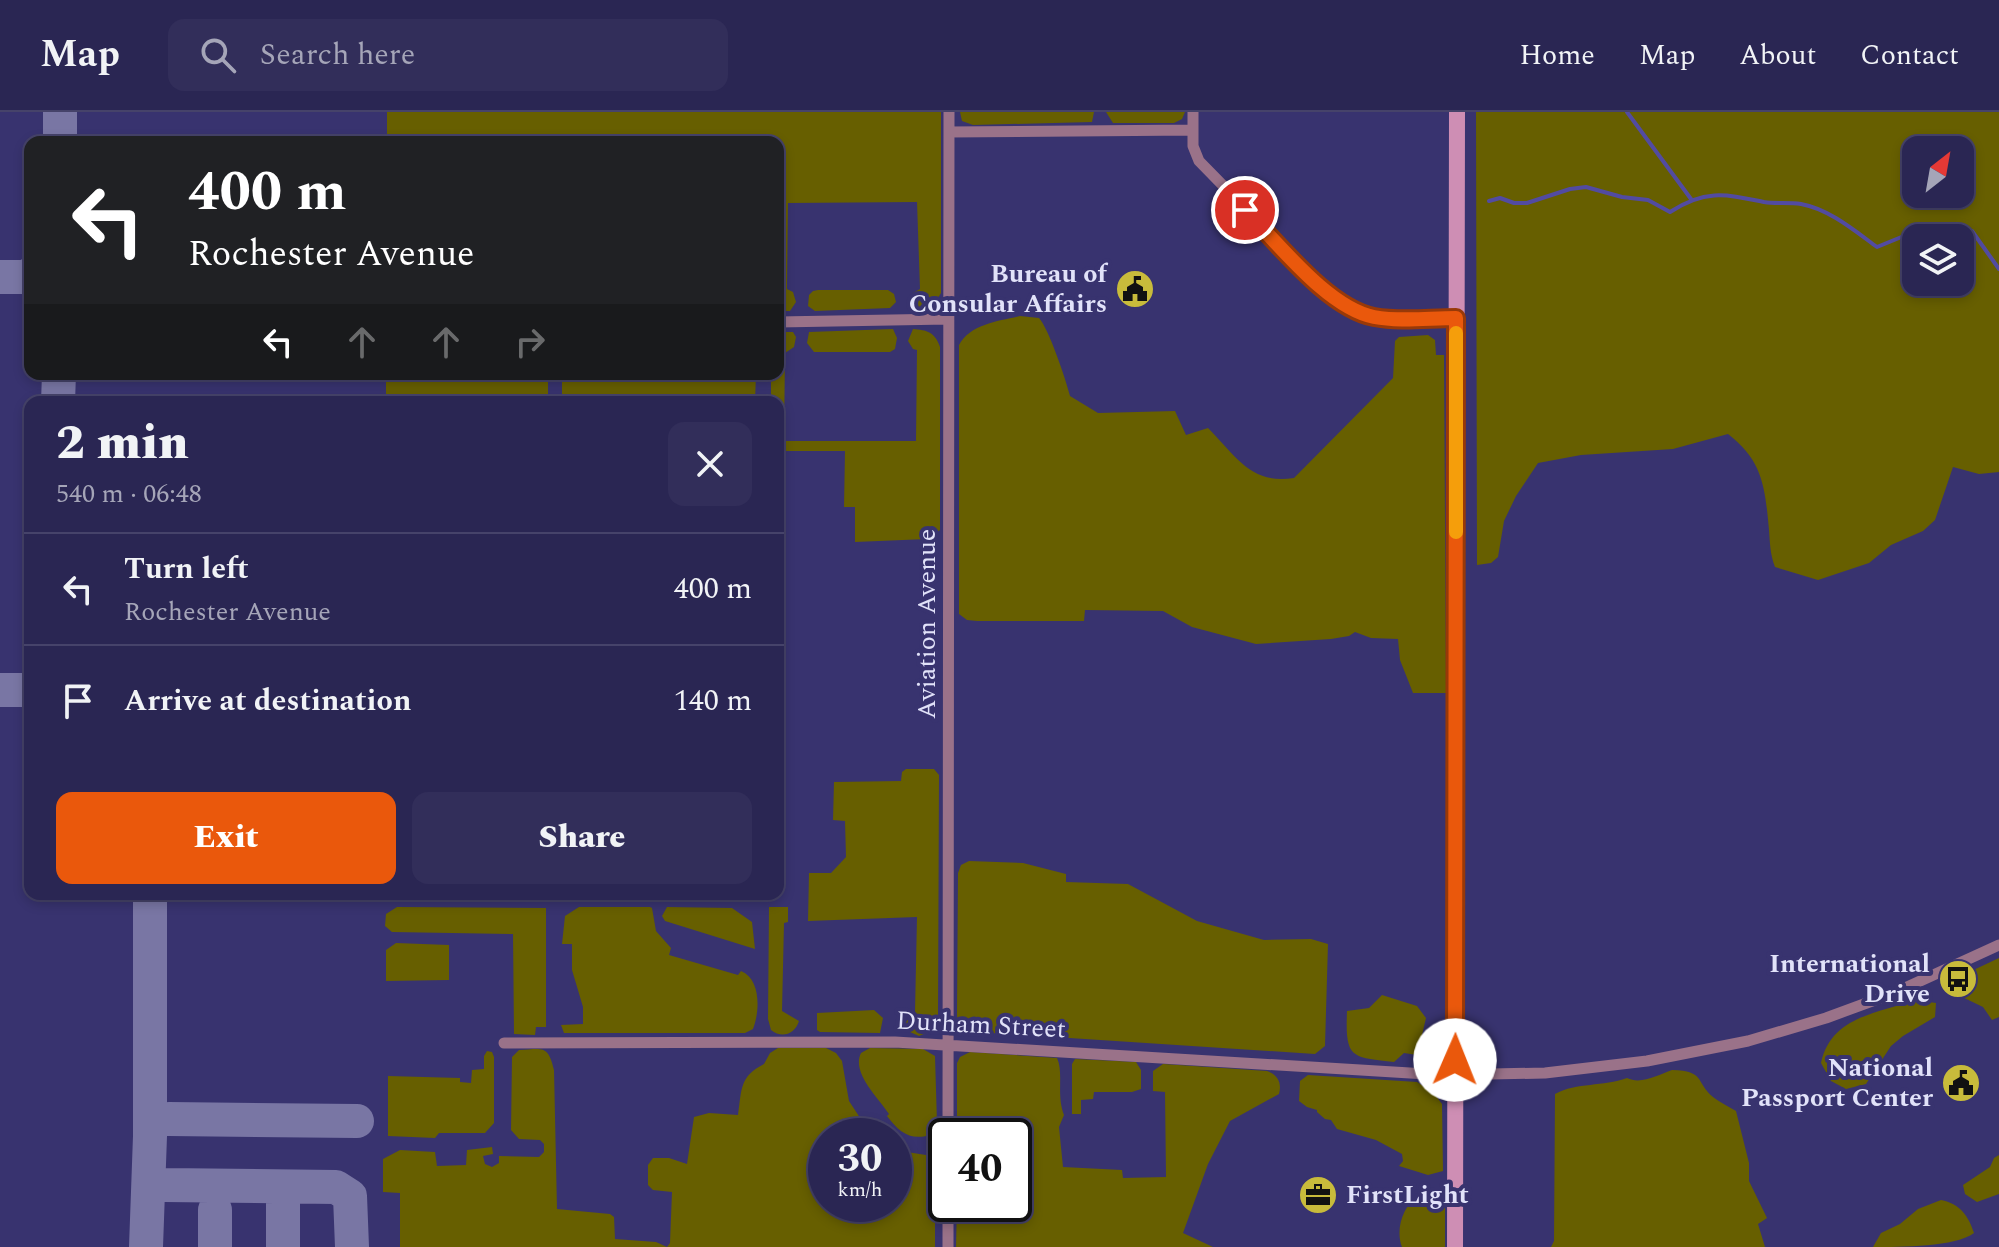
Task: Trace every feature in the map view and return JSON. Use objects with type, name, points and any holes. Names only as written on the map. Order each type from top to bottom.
[{"type":"street","name":"Aviation Avenue","points":[[948,1118],[949,112]]},
{"type":"street","points":[[1193,112],[1193,146],[1199,161],[1341,304],[1361,314],[1385,319],[1456,318]]},
{"type":"street","points":[[1455,1247],[1457,112]]},
{"type":"street","points":[[949,132],[1193,130]]},
{"type":"street","points":[[784,322],[948,319]]},
{"type":"street","points":[[1455,1076],[1545,1073],[1647,1061],[1748,1041],[1826,1018],[1894,993],[1999,945]]},
{"type":"street","name":"Durham Street","points":[[504,1043],[948,1044],[1455,1076]]},
{"type":"street","points":[[948,1222],[948,1247]]},
{"type":"shaded area","points":[[387,112],[941,112],[941,293],[935,301],[925,306],[912,306],[908,302],[913,293],[920,289],[917,202],[788,203],[787,289],[793,292],[796,302],[790,311],[784,311],[784,136],[387,136]]},
{"type":"shaded area","points":[[960,112],[1094,112],[1092,122],[973,125],[962,121]]},
{"type":"shaded area","points":[[1106,112],[1185,112],[1182,119],[1174,123],[1113,123]]},
{"type":"shaded area","points":[[1476,112],[1999,112],[1999,472],[1979,474],[1953,467],[1935,520],[1923,531],[1891,545],[1869,563],[1818,580],[1775,567],[1760,476],[1749,454],[1728,434],[1673,449],[1581,455],[1538,463],[1504,521],[1498,557],[1491,563],[1477,565]]},
{"type":"shaded area","points":[[818,290],[888,290],[894,294],[896,302],[890,308],[815,311],[808,306],[809,295]]},
{"type":"shaded area","points":[[1020,316],[1039,318],[1043,324],[1070,396],[1098,413],[1175,411],[1186,435],[1208,428],[1245,466],[1255,473],[1279,479],[1294,478],[1393,378],[1395,341],[1399,337],[1428,335],[1435,340],[1436,355],[1444,355],[1446,693],[1413,693],[1400,660],[1398,639],[1371,638],[1355,632],[1331,639],[1256,644],[1192,627],[1163,611],[1085,610],[1084,621],[977,621],[967,620],[959,614],[959,345],[978,328]]},
{"type":"shaded area","points":[[893,329],[897,338],[895,349],[890,352],[814,352],[807,343],[809,332]]},
{"type":"shaded area","points":[[913,329],[922,330],[936,338],[940,347],[940,530],[927,539],[855,542],[855,507],[844,507],[845,451],[784,451],[784,441],[916,441],[917,350],[908,341]]},
{"type":"shaded area","points":[[784,332],[793,332],[796,337],[794,347],[785,353],[784,441],[784,396],[771,396],[771,380],[784,380]]},
{"type":"shaded area","points":[[386,380],[548,380],[548,396],[386,396]]},
{"type":"shaded area","points":[[562,380],[756,380],[755,396],[562,396]]},
{"type":"shaded area","points":[[906,769],[934,769],[939,775],[938,1019],[933,1030],[919,1036],[910,1032],[906,1022],[915,1012],[917,917],[808,921],[809,873],[831,873],[846,857],[845,821],[833,820],[834,782],[901,781],[902,772]]},
{"type":"shaded area","points":[[969,861],[1023,863],[1066,874],[1066,882],[1128,884],[1197,921],[1264,940],[1311,939],[1328,944],[1325,1046],[1315,1054],[962,1031],[957,1015],[958,873],[961,865]]},
{"type":"shaded area","points":[[397,907],[546,908],[546,1027],[536,1027],[535,1035],[514,1034],[513,934],[392,932],[385,926],[386,914]]},
{"type":"shaded area","points":[[579,907],[650,907],[656,931],[671,948],[669,955],[738,975],[741,971],[748,975],[757,996],[753,1029],[745,1033],[564,1033],[561,1025],[583,1024],[583,1007],[572,970],[572,944],[562,944],[565,916]]},
{"type":"shaded area","points":[[667,907],[732,908],[752,922],[755,949],[665,921],[662,916]]},
{"type":"shaded area","points":[[769,907],[788,907],[788,922],[784,923],[782,1011],[799,1021],[794,1029],[784,1035],[771,1030],[768,1019]]},
{"type":"shaded area","points":[[396,943],[449,945],[449,980],[386,981],[386,950]]},
{"type":"shaded area","points":[[1999,958],[1999,1017],[1992,1020],[1983,1007],[1960,996],[1956,984],[1965,974]]},
{"type":"shaded area","points":[[1382,995],[1417,1006],[1426,1018],[1422,1035],[1424,1047],[1417,1055],[1404,1053],[1394,1062],[1368,1059],[1354,1053],[1350,1047],[1347,1011],[1369,1008]]},
{"type":"shaded area","points":[[1915,1000],[1936,1003],[1935,1017],[1891,1046],[1866,1084],[1846,1089],[1831,1081],[1821,1063],[1834,1036],[1870,1014]]},
{"type":"shaded area","points":[[874,1010],[883,1018],[880,1033],[817,1030],[817,1013]]},
{"type":"shaded area","points":[[778,1048],[826,1048],[836,1053],[842,1061],[849,1101],[860,1118],[808,1118],[808,1222],[912,1222],[912,1153],[926,1155],[928,1222],[935,1222],[935,1247],[667,1247],[670,1243],[672,1192],[653,1190],[648,1185],[648,1165],[653,1158],[669,1158],[687,1164],[694,1117],[709,1113],[738,1115],[746,1079],[764,1064],[770,1053]]},
{"type":"shaded area","points":[[870,1048],[923,1049],[935,1056],[937,1118],[928,1118],[928,1136],[912,1136],[912,1118],[887,1116],[889,1114],[863,1077],[859,1061],[861,1053]]},
{"type":"shaded area","points":[[519,1050],[543,1050],[554,1070],[557,1209],[610,1214],[614,1217],[615,1239],[656,1242],[667,1247],[400,1247],[400,1193],[383,1192],[383,1159],[400,1150],[435,1152],[437,1166],[466,1165],[467,1150],[492,1147],[493,1154],[483,1156],[485,1164],[492,1167],[499,1163],[499,1156],[539,1157],[544,1152],[544,1144],[540,1140],[519,1139],[511,1130],[512,1057]]},
{"type":"shaded area","points":[[487,1051],[492,1052],[494,1057],[494,1123],[485,1133],[439,1133],[435,1138],[388,1136],[388,1076],[460,1078],[460,1082],[471,1083],[472,1070],[484,1069]]},
{"type":"shaded area","points":[[970,1052],[1057,1058],[1064,1115],[1059,1127],[1063,1167],[1122,1170],[1123,1178],[1166,1177],[1165,1092],[1153,1091],[1153,1071],[1163,1064],[1267,1071],[1276,1077],[1280,1090],[1279,1094],[1230,1121],[1208,1164],[1183,1233],[1213,1247],[956,1247],[957,1222],[1032,1222],[1032,1118],[957,1118],[957,1063],[960,1057]]},
{"type":"shaded area","points":[[1075,1059],[1136,1062],[1141,1070],[1141,1089],[1132,1092],[1094,1092],[1093,1099],[1081,1100],[1081,1114],[1072,1114],[1072,1064]]},
{"type":"shaded area","points":[[1672,1070],[1695,1075],[1707,1092],[1736,1111],[1749,1163],[1749,1181],[1767,1218],[1758,1224],[1765,1247],[1551,1247],[1554,1241],[1555,1094],[1627,1078],[1644,1080]]},
{"type":"shaded area","points":[[1308,1075],[1417,1082],[1433,1092],[1442,1104],[1443,1171],[1428,1175],[1399,1166],[1403,1161],[1402,1154],[1376,1140],[1337,1129],[1331,1120],[1299,1101],[1300,1081]]},
{"type":"shaded area","points":[[1999,1155],[1999,1194],[1977,1202],[1965,1194],[1963,1185],[1990,1167]]},
{"type":"shaded area","points":[[1420,1194],[1445,1198],[1445,1247],[1402,1247],[1399,1233],[1402,1218],[1409,1204]]},
{"type":"shaded area","points":[[1941,1200],[1962,1211],[1974,1233],[1942,1244],[1873,1247],[1881,1233],[1900,1224],[1918,1209]]},
{"type":"waterway","points":[[1627,112],[1691,199]]},
{"type":"waterway","points":[[1489,201],[1500,198],[1527,203],[1586,187],[1648,200],[1670,212],[1694,200],[1716,195],[1801,204],[1832,216],[1877,247],[1921,229],[1972,231],[1999,269]]},
{"type":"taxiway","points":[[60,112],[60,136]]},
{"type":"taxiway","points":[[0,277],[24,277]]},
{"type":"taxiway","points":[[58,396],[59,380]]},
{"type":"taxiway","points":[[0,690],[24,690]]},
{"type":"taxiway","points":[[146,1247],[150,1136],[150,900]]},
{"type":"taxiway","points":[[169,1119],[357,1121]]},
{"type":"taxiway","points":[[165,1185],[336,1187],[350,1196],[352,1247]]},
{"type":"taxiway","points":[[283,1204],[283,1247]]},
{"type":"taxiway","points":[[215,1210],[215,1247]]},
{"type":"slow traffic","points":[[1456,333],[1456,532]]},
{"type":"place","name":"Bureau of Consular Affairs","points":[[1135,289]]},
{"type":"place","name":"International Drive","points":[[1958,979]]},
{"type":"place","name":"National Passport Center","points":[[1961,1083]]},
{"type":"place","name":"FirstLight","points":[[1318,1195]]},
{"type":"route","points":[[1245,210],[1326,292],[1350,309],[1385,319],[1456,318],[1455,1060]]}]
